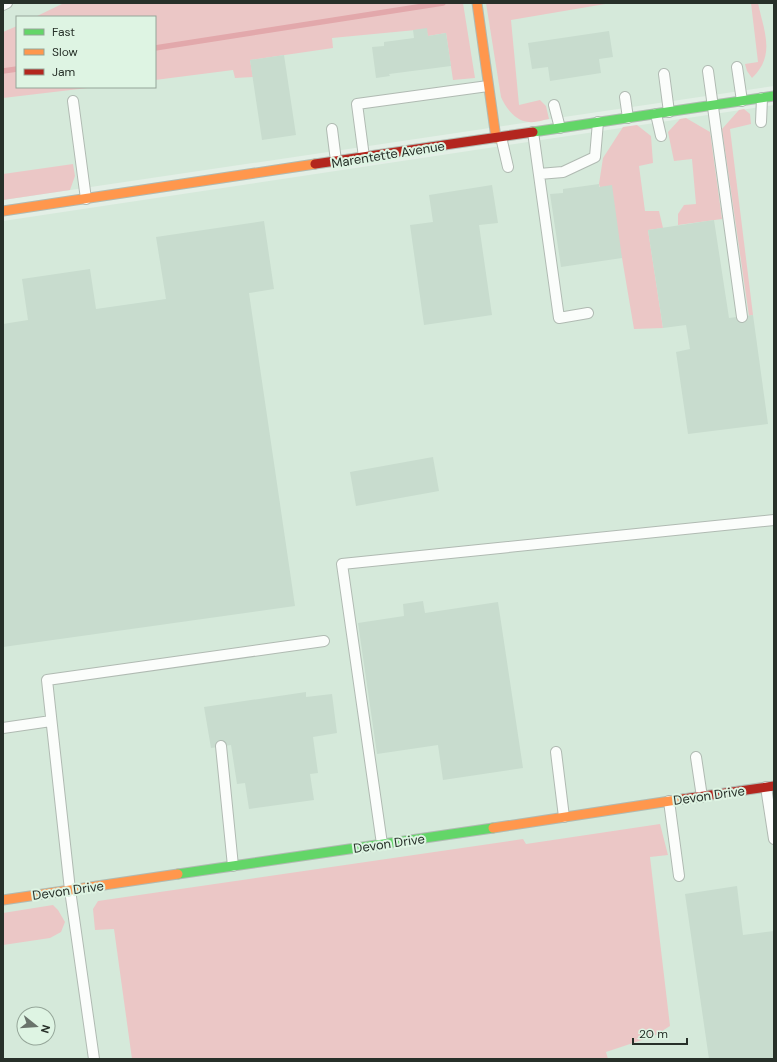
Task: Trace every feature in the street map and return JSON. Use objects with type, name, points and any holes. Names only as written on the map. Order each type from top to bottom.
[{"type":"street","points":[[477,3],[488,86],[498,137]]},
{"type":"street","name":"Marentette Avenue","points":[[3,211],[774,96]]},
{"type":"street","name":"Devon Drive","points":[[3,900],[770,786]]},
{"type":"lane","points":[[3,5],[7,3]]},
{"type":"lane","points":[[737,67],[742,101]]},
{"type":"lane","points":[[708,71],[742,317]]},
{"type":"lane","points":[[664,74],[670,112]]},
{"type":"lane","points":[[364,157],[357,104],[488,86]]},
{"type":"lane","points":[[625,97],[628,118]]},
{"type":"lane","points":[[762,98],[762,122]]},
{"type":"lane","points":[[73,101],[86,199]]},
{"type":"lane","points":[[554,105],[560,128]]},
{"type":"lane","points":[[656,114],[661,136]]},
{"type":"lane","points":[[539,174],[563,172],[595,157],[598,122]]},
{"type":"lane","points":[[332,129],[336,161]]},
{"type":"lane","points":[[533,132],[558,318],[588,314]]},
{"type":"lane","points":[[498,137],[508,168]]},
{"type":"lane","points":[[382,844],[342,564],[774,520]]},
{"type":"lane","points":[[94,1059],[70,890],[47,680],[324,641]]},
{"type":"lane","points":[[3,728],[51,721]]},
{"type":"lane","points":[[221,746],[233,866]]},
{"type":"lane","points":[[556,752],[564,817]]},
{"type":"lane","points":[[696,757],[702,796]]},
{"type":"lane","points":[[770,786],[774,839]]},
{"type":"lane","points":[[669,801],[679,876]]},
{"type":"shaded area","points":[[3,3],[774,3],[774,86],[3,200]]},
{"type":"shaded area","points":[[64,3],[463,3],[475,78],[453,80],[446,33],[428,36],[426,29],[332,38],[333,48],[250,60],[253,77],[235,78],[233,70],[156,80],[156,16],[37,16]]},
{"type":"shaded area","points":[[486,3],[611,3],[511,20],[519,105],[540,100],[546,106],[549,119],[534,122],[524,121],[515,117],[503,101],[501,97]]},
{"type":"shaded area","points":[[751,3],[758,3],[766,43],[764,61],[752,78],[747,71],[745,64],[758,62]]},
{"type":"shaded area","points":[[16,26],[16,88],[88,88],[3,98],[3,32]]},
{"type":"shaded area","points":[[774,105],[774,1059],[3,1059],[3,221]]},
{"type":"shaded area","points":[[744,109],[750,114],[751,124],[730,129],[753,315],[749,316],[722,129],[739,110]]},
{"type":"shaded area","points":[[686,118],[710,132],[722,219],[678,225],[678,214],[684,205],[696,204],[692,159],[674,161],[668,132],[680,119]]},
{"type":"shaded area","points":[[637,125],[651,136],[653,163],[639,166],[645,211],[659,211],[663,228],[648,230],[663,328],[634,329],[622,258],[599,184],[603,158],[623,127]]},
{"type":"shaded area","points":[[73,164],[75,176],[70,190],[3,200],[3,174]]},
{"type":"shaded area","points":[[660,824],[668,855],[650,857],[670,1026],[654,1036],[606,1052],[608,1059],[132,1059],[114,929],[95,930],[93,909],[98,901],[523,839],[526,844]]},
{"type":"shaded area","points":[[53,905],[58,910],[65,922],[61,932],[50,938],[3,945],[3,913]]},
{"type":"building","points":[[427,28],[428,36],[446,33],[451,66],[389,74],[390,76],[376,78],[372,47],[384,46],[384,42],[414,38],[413,30]]},
{"type":"building","points":[[609,31],[613,57],[599,59],[601,73],[550,81],[548,67],[532,69],[528,43]]},
{"type":"building","points":[[284,55],[296,135],[262,140],[250,60]]},
{"type":"building","points":[[599,184],[599,187],[612,185],[622,258],[561,267],[550,194],[563,193],[563,189]]},
{"type":"building","points":[[492,185],[498,223],[479,225],[492,315],[424,325],[410,225],[433,222],[429,195]]},
{"type":"building","points":[[714,220],[729,318],[753,315],[768,424],[688,434],[676,352],[690,349],[686,325],[663,328],[648,230]]},
{"type":"building","points":[[264,221],[274,289],[249,293],[295,606],[3,647],[3,324],[28,320],[22,279],[90,269],[96,309],[166,299],[156,237]]},
{"type":"building","points":[[433,457],[439,491],[356,506],[350,472]]},
{"type":"building","points":[[423,601],[425,613],[498,602],[523,768],[443,780],[438,745],[377,754],[358,623],[404,616],[403,604]]},
{"type":"building","points":[[306,692],[306,697],[332,694],[337,733],[313,737],[318,773],[310,774],[314,800],[249,809],[245,783],[237,784],[231,745],[211,748],[204,707]]},
{"type":"building","points":[[737,886],[743,935],[774,931],[774,1059],[709,1059],[685,894]]},
{"type":"waterway","points":[[156,48],[443,3]]},
{"type":"waterway","points":[[3,71],[16,69]]},
{"type":"traffic: fast","points":[[533,132],[774,96]]},
{"type":"traffic: fast","points":[[178,874],[493,828]]},
{"type":"traffic: slow","points":[[477,3],[496,138]]},
{"type":"traffic: slow","points":[[3,211],[315,164]]},
{"type":"traffic: slow","points":[[493,828],[683,799]]},
{"type":"traffic: slow","points":[[3,900],[178,874]]},
{"type":"traffic: jam","points":[[315,164],[533,132]]},
{"type":"traffic: jam","points":[[683,799],[774,786]]}]
